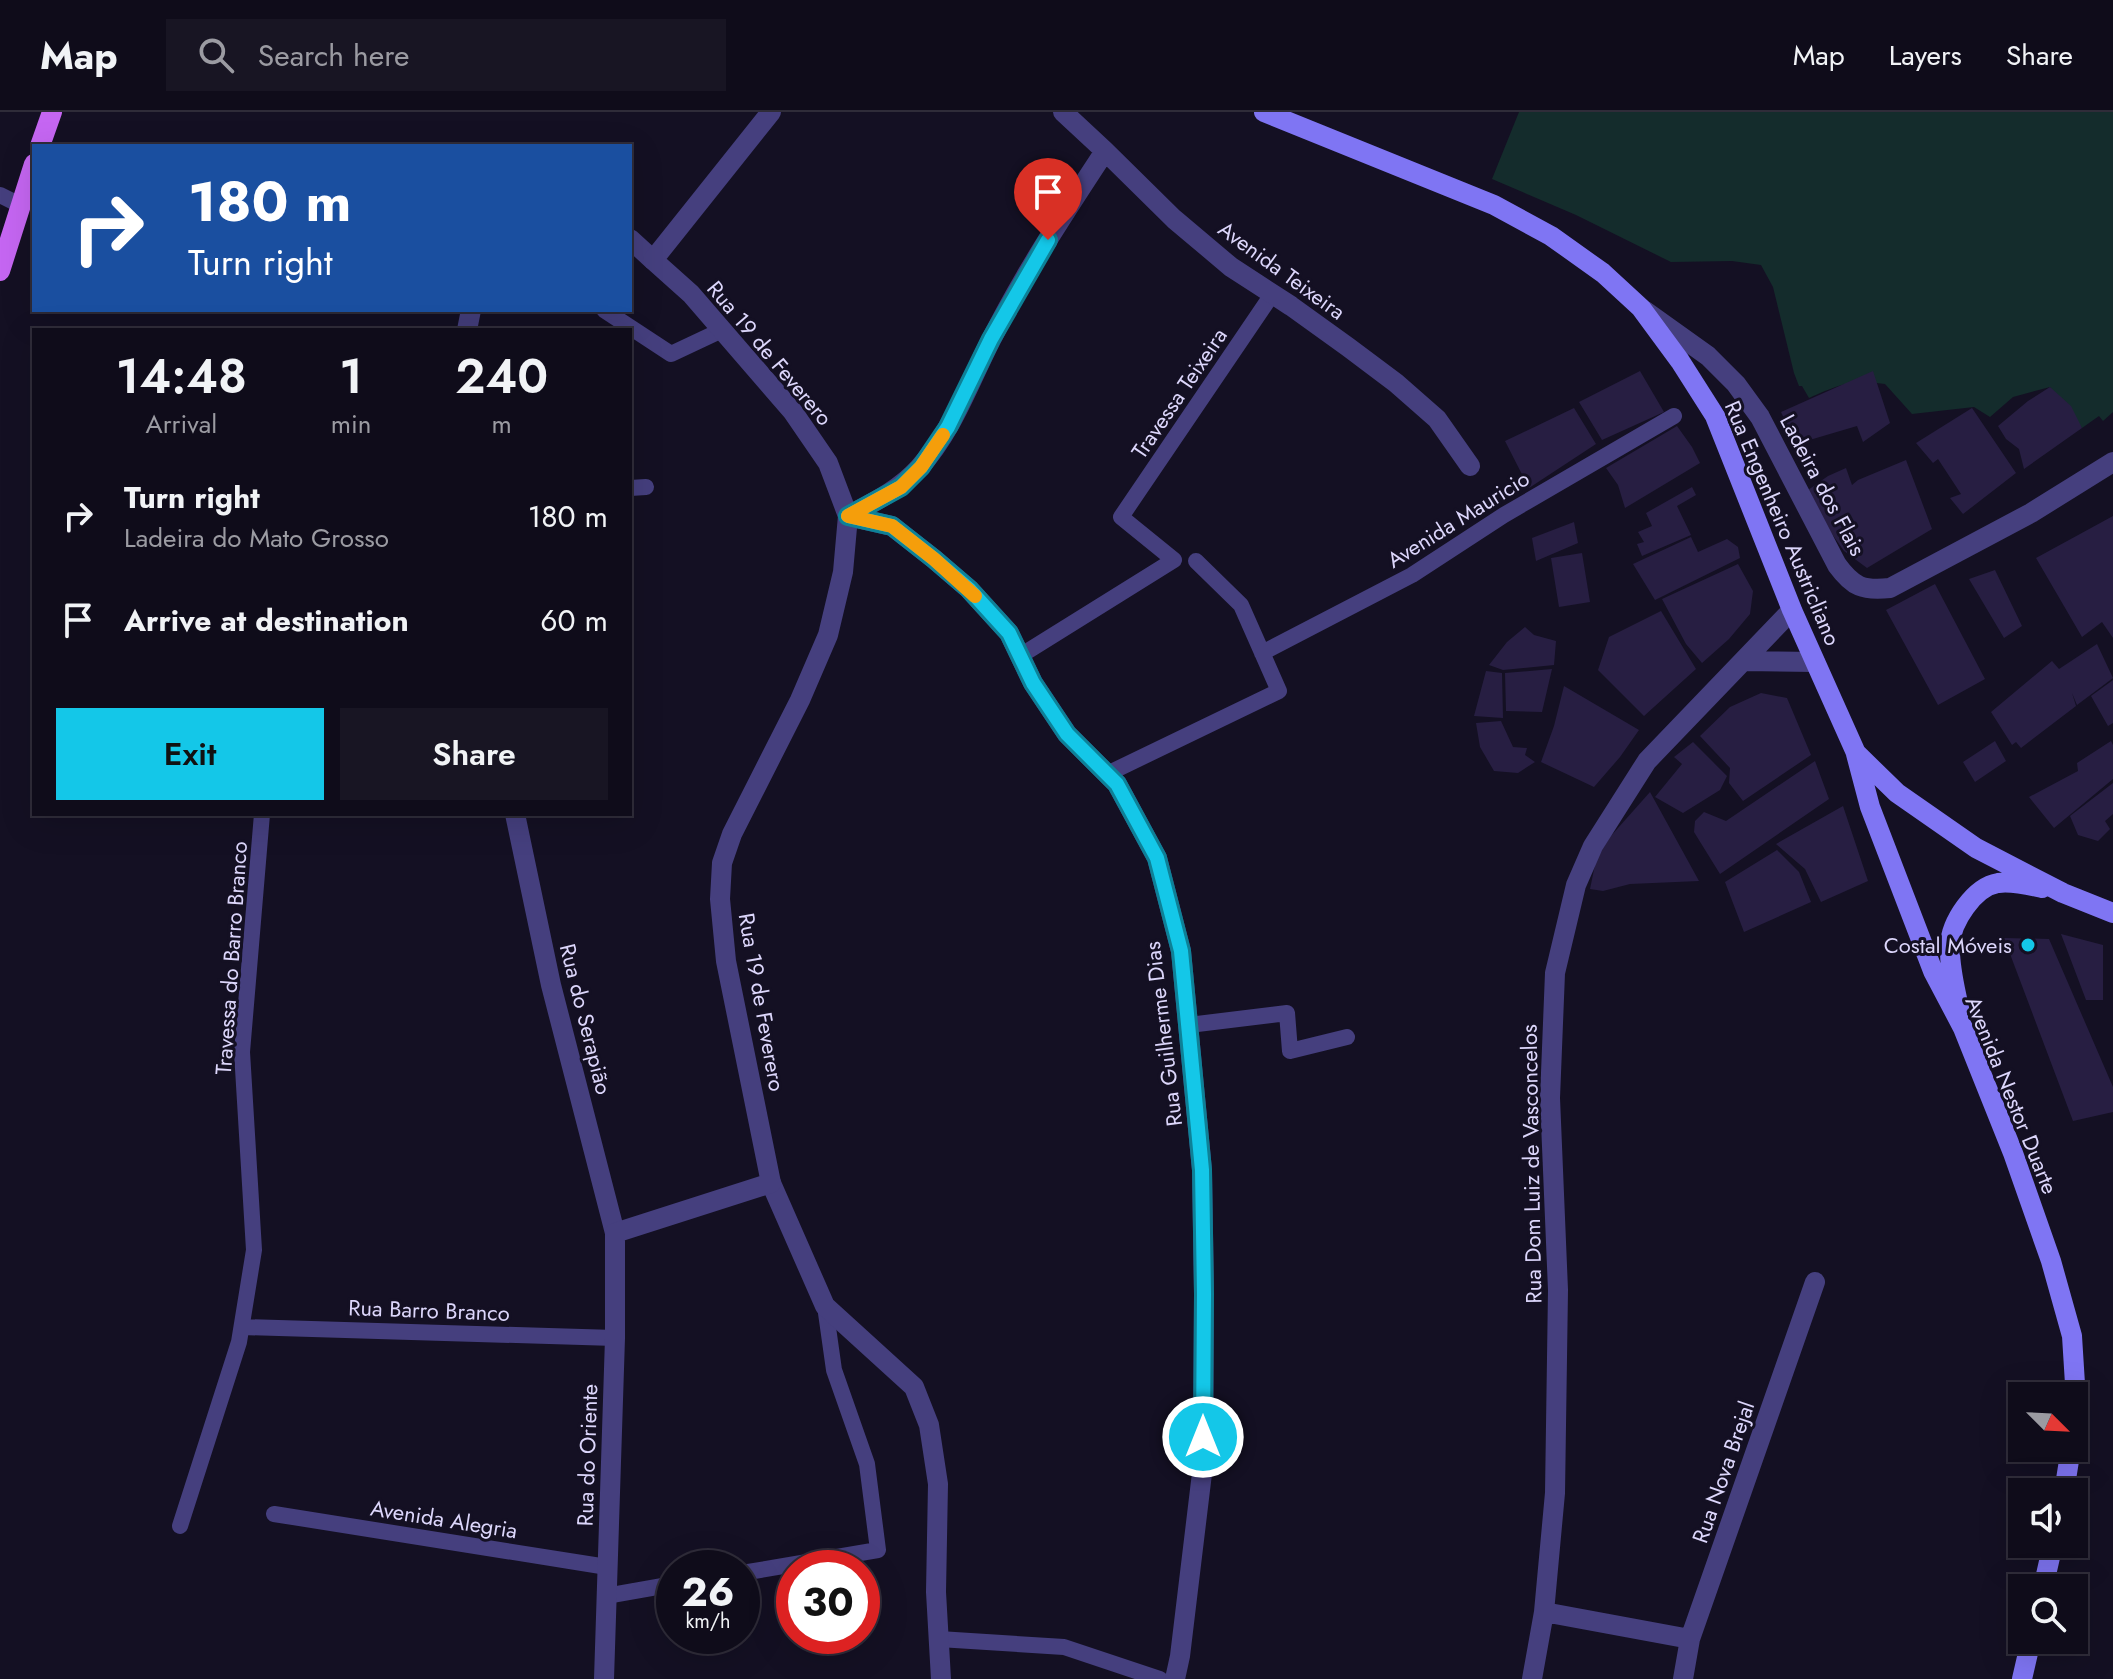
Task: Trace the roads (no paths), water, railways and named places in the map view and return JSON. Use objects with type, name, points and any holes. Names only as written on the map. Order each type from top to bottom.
[{"type":"main road","points":[[41,144],[52,112]]},
{"type":"main road","name":"Rua Engenheiro Austricliano","points":[[1264,112],[1494,205],[1551,236],[1603,273],[1641,308],[1715,416],[1792,610],[1856,753],[1897,793],[1976,848],[2063,893],[2113,913]]},
{"type":"main road","points":[[0,271],[32,170]]},
{"type":"main road","name":"Avenida Nestor Duarte","points":[[1856,753],[1870,807],[1928,958],[1963,1028],[2013,1153],[2051,1261],[2072,1336],[2075,1382]]},
{"type":"main road","name":"Rua Engenheiro Austricliano","points":[[1963,1028],[1951,965],[1950,941],[1960,915],[1975,894],[1997,883],[2024,884],[2063,893]]},
{"type":"main road","points":[[2022,1679],[2028,1654]]},
{"type":"street","points":[[653,260],[771,112]]},
{"type":"street","name":"Avenida Teixeira","points":[[1063,112],[1174,219],[1231,267],[1273,293],[1396,383],[1437,419],[1470,466]]},
{"type":"street","points":[[848,516],[901,487],[921,467],[948,427],[1032,265],[1105,151]]},
{"type":"street","name":"Rua 19 de Feverero","points":[[632,241],[691,294],[793,412],[828,463],[848,516],[843,572],[828,635],[800,700],[732,834],[722,863],[720,899],[726,961],[771,1183],[825,1306],[914,1387],[929,1425],[938,1484],[936,1592],[941,1679]]},
{"type":"street","name":"Ladeira dos Flais","points":[[1641,308],[1708,356],[1736,384],[1760,417],[1837,565],[1858,587],[1874,590],[1890,588],[2031,513],[2113,462]]},
{"type":"street","name":"Rua Guilherme Dias","points":[[848,516],[892,526],[969,589],[1009,633],[1033,683],[1067,734],[1117,784],[1157,858],[1181,951],[1202,1170],[1203,1465],[1175,1679]]},
{"type":"street","name":"Rua Dom Luiz de Vasconcelos","points":[[1532,1679],[1544,1612],[1555,1493],[1558,1290],[1550,1098],[1555,973],[1576,885],[1593,846],[1647,761],[1792,610]]},
{"type":"street","points":[[1744,661],[1815,662]]},
{"type":"street","name":"Rua do Serapião","points":[[515,816],[551,985],[615,1233]]},
{"type":"street","points":[[615,1233],[771,1183]]},
{"type":"street","name":"Rua do Oriente","points":[[604,1679],[615,1338],[615,1233]]},
{"type":"street","name":"Rua Nova Brejal","points":[[1683,1679],[1690,1639],[1815,1282]]},
{"type":"street","points":[[1544,1612],[1690,1639]]},
{"type":"lane","points":[[0,195],[20,205]]},
{"type":"lane","name":"Travessa Teixeira","points":[[1020,656],[1174,560],[1121,517],[1273,293]]},
{"type":"lane","points":[[607,312],[631,328]]},
{"type":"lane","points":[[632,328],[671,354],[722,330]]},
{"type":"lane","name":"Avenida Mauricio","points":[[1262,653],[1412,575],[1504,515],[1674,416]]},
{"type":"lane","points":[[1107,774],[1279,691],[1241,605],[1196,561]]},
{"type":"lane","name":"Travessa do Barro Branco","points":[[180,1526],[239,1342],[254,1250],[242,1052],[262,816]]},
{"type":"lane","points":[[1189,1025],[1287,1013],[1290,1051],[1347,1037]]},
{"type":"lane","points":[[760,1570],[878,1550],[867,1464],[834,1370],[825,1306]]},
{"type":"lane","name":"Rua Barro Branco","points":[[242,1327],[615,1338]]},
{"type":"lane","name":"Avenida Alegria","points":[[274,1514],[607,1567]]},
{"type":"lane","points":[[606,1596],[656,1587]]},
{"type":"lane","points":[[939,1639],[1064,1647],[1160,1679]]},
{"type":"place","name":"Costal Móveis","points":[[2028,945]]}]
